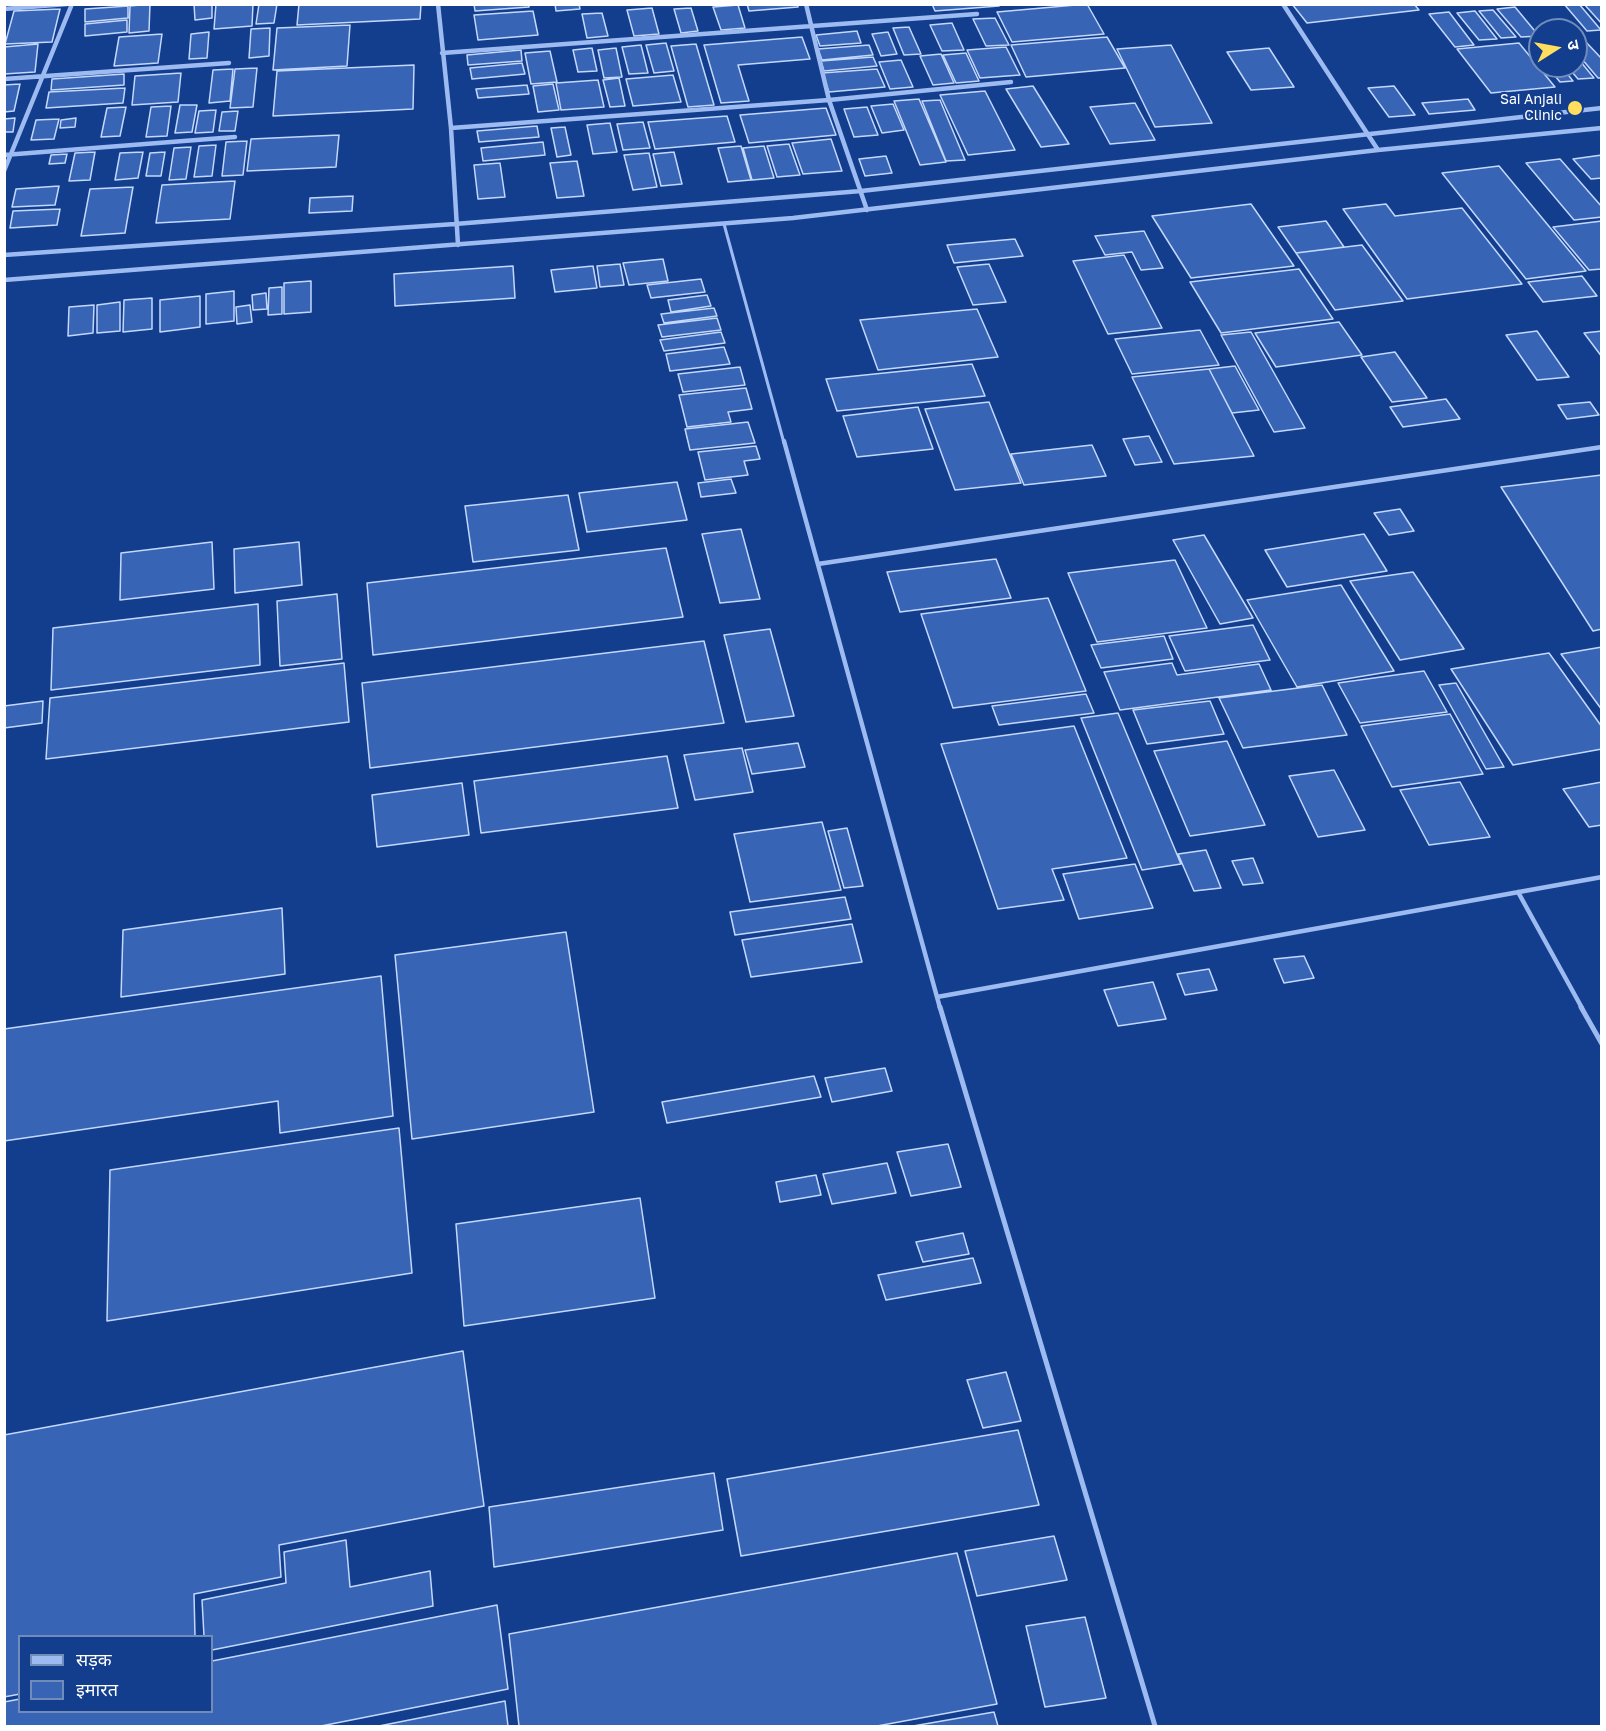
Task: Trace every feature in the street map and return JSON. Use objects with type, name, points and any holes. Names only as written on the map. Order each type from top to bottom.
[{"type":"street","points":[[4,9],[67,4]]},
{"type":"street","points":[[4,171],[7,155],[72,4]]},
{"type":"street","points":[[438,4],[451,128],[458,245]]},
{"type":"street","points":[[806,4],[829,100],[867,210]]},
{"type":"street","points":[[1283,4],[1378,150]]},
{"type":"street","points":[[442,53],[977,14]]},
{"type":"street","points":[[4,79],[229,63]]},
{"type":"street","points":[[451,128],[829,100],[1011,82]]},
{"type":"street","points":[[4,255],[456,224],[861,190],[1602,108]]},
{"type":"street","points":[[4,280],[724,224],[867,210],[1378,150],[1602,128]]},
{"type":"street","points":[[7,155],[235,136]]},
{"type":"lane","points":[[724,224],[937,997],[1155,1726]]},
{"type":"lane","points":[[818,564],[1602,447]]},
{"type":"lane","points":[[937,997],[1602,877]]},
{"type":"lane","points":[[1518,892],[1602,1044]]},
{"type":"building","points":[[150,4],[149,31],[129,33],[130,6]]},
{"type":"building","points":[[194,4],[212,4],[212,18],[195,20]]},
{"type":"building","points":[[216,4],[253,4],[252,26],[214,29]]},
{"type":"building","points":[[259,4],[277,4],[274,23],[256,24]]},
{"type":"building","points":[[299,4],[421,4],[420,19],[297,25]]},
{"type":"building","points":[[474,4],[529,4],[529,7],[475,11]]},
{"type":"building","points":[[555,4],[579,4],[580,9],[556,11]]},
{"type":"building","points":[[747,4],[797,4],[798,7],[749,11]]},
{"type":"building","points":[[932,4],[998,4],[999,6],[935,11]]},
{"type":"building","points":[[1087,4],[1104,34],[1012,42],[997,12]]},
{"type":"building","points":[[1292,4],[1414,4],[1419,10],[1307,23]]},
{"type":"building","points":[[1564,4],[1579,4],[1601,30],[1588,31],[1588,18],[1576,18]]},
{"type":"building","points":[[1584,4],[1602,4],[1602,24]]},
{"type":"building","points":[[738,5],[745,28],[721,30],[713,7]]},
{"type":"building","points":[[128,6],[128,18],[85,22],[85,9]]},
{"type":"building","points":[[1515,7],[1528,23],[1528,37],[1521,37],[1497,9]]},
{"type":"building","points":[[652,8],[659,34],[634,36],[627,10]]},
{"type":"building","points":[[691,8],[698,31],[681,33],[674,9]]},
{"type":"building","points":[[60,9],[52,42],[5,44],[14,11]]},
{"type":"building","points":[[1493,10],[1516,37],[1501,38],[1479,11]]},
{"type":"building","points":[[533,11],[538,35],[478,40],[474,15]]},
{"type":"building","points":[[1475,11],[1497,39],[1479,40],[1457,13]]},
{"type":"building","points":[[1449,12],[1474,45],[1455,47],[1429,14]]},
{"type":"building","points":[[602,13],[608,36],[587,38],[582,14]]},
{"type":"building","points":[[995,18],[1009,45],[986,46],[973,19]]},
{"type":"building","points":[[127,20],[127,32],[85,36],[85,24]]},
{"type":"building","points":[[952,23],[964,50],[942,51],[930,25]]},
{"type":"building","points":[[350,25],[347,66],[273,70],[277,28]]},
{"type":"building","points":[[909,27],[921,54],[904,55],[893,28]]},
{"type":"building","points":[[270,28],[269,56],[249,58],[251,29]]},
{"type":"building","points":[[857,31],[861,43],[820,46],[816,35]]},
{"type":"building","points":[[209,32],[207,58],[189,59],[191,34]]},
{"type":"building","points":[[888,32],[897,54],[881,56],[872,34]]},
{"type":"building","points":[[162,34],[158,63],[114,66],[119,37]]},
{"type":"building","points":[[802,37],[810,59],[738,65],[749,101],[721,103],[704,45]]},
{"type":"building","points":[[1107,37],[1125,68],[1026,77],[1011,45]]},
{"type":"building","points":[[666,43],[674,71],[654,73],[646,45]]},
{"type":"building","points":[[1519,43],[1528,54],[1528,78],[1548,78],[1555,87],[1491,93],[1457,49]]},
{"type":"building","points":[[38,44],[35,72],[4,74],[4,47]]},
{"type":"building","points":[[696,44],[714,105],[688,107],[671,46]]},
{"type":"building","points":[[1588,44],[1602,59],[1602,78],[1598,78],[1588,66]]},
{"type":"building","points":[[641,45],[648,73],[629,74],[622,47]]},
{"type":"building","points":[[869,45],[873,55],[822,60],[818,49]]},
{"type":"building","points":[[1171,45],[1212,123],[1155,127],[1117,49]]},
{"type":"building","points":[[1006,47],[1020,75],[980,78],[967,50]]},
{"type":"building","points":[[592,48],[597,71],[578,72],[573,50]]},
{"type":"building","points":[[616,48],[622,77],[604,78],[598,50]]},
{"type":"building","points":[[1269,48],[1294,87],[1251,90],[1227,52]]},
{"type":"building","points":[[521,50],[522,61],[468,65],[467,55]]},
{"type":"building","points":[[550,51],[557,82],[531,84],[525,53]]},
{"type":"building","points":[[966,53],[979,81],[956,83],[943,55]]},
{"type":"building","points":[[941,54],[954,83],[933,85],[920,56]]},
{"type":"building","points":[[873,57],[877,66],[824,71],[821,61]]},
{"type":"building","points":[[901,60],[913,87],[890,89],[879,62]]},
{"type":"building","points":[[522,63],[525,74],[472,79],[470,68]]},
{"type":"building","points":[[414,65],[413,109],[273,116],[277,71]]},
{"type":"building","points":[[257,68],[253,107],[230,108],[235,69]]},
{"type":"building","points":[[233,69],[230,101],[209,103],[213,70]]},
{"type":"building","points":[[877,69],[885,87],[829,92],[822,73]]},
{"type":"building","points":[[1588,71],[1594,78],[1578,79],[1588,78]]},
{"type":"building","points":[[181,73],[178,102],[132,105],[135,76]]},
{"type":"building","points":[[124,74],[124,85],[51,90],[52,79]]},
{"type":"building","points":[[673,75],[681,102],[633,106],[626,79]]},
{"type":"building","points":[[619,78],[625,106],[610,107],[603,80]]},
{"type":"building","points":[[1557,78],[1571,78],[1573,81],[1560,82]]},
{"type":"building","points":[[598,80],[604,107],[561,110],[556,83]]},
{"type":"building","points":[[20,84],[14,111],[4,112],[4,85]]},
{"type":"building","points":[[553,84],[559,110],[538,112],[533,86]]},
{"type":"building","points":[[527,85],[529,94],[478,98],[476,89]]},
{"type":"building","points":[[1033,86],[1069,144],[1041,147],[1006,89]]},
{"type":"building","points":[[1394,86],[1415,115],[1389,117],[1368,88]]},
{"type":"building","points":[[125,88],[123,103],[46,108],[49,92]]},
{"type":"building","points":[[985,91],[1015,150],[968,155],[940,95]]},
{"type":"building","points":[[919,99],[946,162],[920,165],[894,101]]},
{"type":"building","points":[[1468,99],[1475,110],[1429,114],[1422,103]]},
{"type":"building","points":[[940,100],[965,160],[946,161],[922,101]]},
{"type":"building","points":[[1135,103],[1155,140],[1110,144],[1090,107]]},
{"type":"building","points":[[893,104],[904,130],[882,133],[871,106]]},
{"type":"building","points":[[180,105],[197,105],[192,132],[175,133]]},
{"type":"building","points":[[171,106],[167,136],[146,137],[151,107]]},
{"type":"building","points":[[126,107],[120,136],[101,137],[107,108]]},
{"type":"building","points":[[867,107],[878,135],[854,137],[844,109]]},
{"type":"building","points":[[826,108],[836,135],[749,143],[740,115]]},
{"type":"building","points":[[216,110],[213,132],[195,133],[199,111]]},
{"type":"building","points":[[238,111],[235,131],[219,131],[222,112]]},
{"type":"building","points":[[727,116],[735,142],[655,149],[648,122]]},
{"type":"building","points":[[15,118],[13,132],[4,132],[4,119]]},
{"type":"building","points":[[76,118],[75,127],[60,128],[61,120]]},
{"type":"building","points":[[59,119],[54,139],[31,140],[36,120]]},
{"type":"building","points":[[643,122],[650,148],[623,150],[617,124]]},
{"type":"building","points":[[610,123],[617,152],[593,154],[587,125]]},
{"type":"building","points":[[537,126],[539,137],[479,142],[477,131]]},
{"type":"building","points":[[565,127],[571,155],[557,157],[551,128]]},
{"type":"building","points":[[339,135],[336,167],[247,171],[251,139]]},
{"type":"building","points":[[831,139],[842,171],[803,174],[792,143]]},
{"type":"building","points":[[247,141],[243,175],[222,176],[226,142]]},
{"type":"building","points":[[543,142],[545,155],[483,161],[481,148]]},
{"type":"building","points":[[789,144],[800,175],[777,177],[767,146]]},
{"type":"building","points":[[216,145],[212,176],[194,177],[199,146]]},
{"type":"building","points":[[741,146],[751,180],[728,182],[718,148]]},
{"type":"building","points":[[764,146],[774,178],[752,180],[743,148]]},
{"type":"building","points":[[191,147],[186,179],[169,180],[174,148]]},
{"type":"building","points":[[95,152],[90,180],[69,181],[75,153]]},
{"type":"building","points":[[143,152],[138,178],[115,180],[120,153]]},
{"type":"building","points":[[165,152],[161,176],[146,176],[150,153]]},
{"type":"building","points":[[674,152],[682,184],[661,186],[653,154]]},
{"type":"building","points":[[649,153],[657,187],[633,190],[624,155]]},
{"type":"building","points":[[67,154],[65,163],[49,164],[51,155]]},
{"type":"building","points":[[1602,155],[1602,178],[1591,179],[1573,159]]},
{"type":"building","points":[[886,156],[892,173],[865,176],[859,159]]},
{"type":"building","points":[[1560,159],[1602,207],[1602,217],[1574,220],[1526,163]]},
{"type":"building","points":[[577,161],[584,196],[557,198],[550,163]]},
{"type":"building","points":[[500,163],[505,197],[478,199],[474,165]]},
{"type":"building","points":[[1499,166],[1586,271],[1526,279],[1442,173]]},
{"type":"building","points":[[235,181],[230,219],[156,223],[162,185]]},
{"type":"building","points":[[59,186],[55,205],[12,207],[16,189]]},
{"type":"building","points":[[133,187],[125,233],[81,236],[90,189]]},
{"type":"building","points":[[353,196],[352,211],[309,213],[310,198]]},
{"type":"building","points":[[1251,204],[1294,266],[1191,278],[1152,216]]},
{"type":"building","points":[[1386,204],[1395,216],[1462,208],[1522,284],[1407,299],[1343,209]]},
{"type":"building","points":[[60,209],[57,225],[10,228],[13,211]]},
{"type":"building","points":[[1326,221],[1344,247],[1296,253],[1278,227]]},
{"type":"building","points":[[1602,221],[1602,269],[1589,270],[1553,227]]},
{"type":"building","points":[[1144,231],[1163,268],[1141,270],[1132,252],[1105,255],[1095,236]]},
{"type":"building","points":[[1015,239],[1023,256],[954,263],[947,245]]},
{"type":"building","points":[[1362,245],[1403,301],[1335,310],[1296,253]]},
{"type":"building","points":[[1124,255],[1162,328],[1108,334],[1073,261]]},
{"type":"building","points":[[663,259],[668,281],[629,285],[623,263]]},
{"type":"building","points":[[620,264],[624,285],[600,287],[597,266]]},
{"type":"building","points":[[989,264],[1006,302],[973,305],[957,267]]},
{"type":"building","points":[[513,266],[515,298],[395,306],[394,274]]},
{"type":"building","points":[[593,266],[597,288],[555,292],[551,270]]},
{"type":"building","points":[[1299,269],[1333,319],[1221,333],[1190,282]]},
{"type":"building","points":[[1582,276],[1597,296],[1543,302],[1528,282]]},
{"type":"building","points":[[701,279],[705,292],[651,298],[647,285]]},
{"type":"building","points":[[311,281],[311,312],[284,314],[284,283]]},
{"type":"building","points":[[282,287],[282,314],[268,315],[269,288]]},
{"type":"building","points":[[234,291],[234,321],[206,324],[206,294]]},
{"type":"building","points":[[266,293],[267,309],[253,310],[252,295]]},
{"type":"building","points":[[707,295],[711,306],[671,312],[668,300]]},
{"type":"building","points":[[200,296],[200,327],[160,332],[160,300]]},
{"type":"building","points":[[152,298],[152,329],[123,332],[124,300]]},
{"type":"building","points":[[120,302],[120,331],[97,333],[97,305]]},
{"type":"building","points":[[94,305],[93,333],[68,336],[69,307]]},
{"type":"building","points":[[250,305],[252,322],[237,324],[236,307]]},
{"type":"building","points":[[714,308],[717,316],[664,323],[661,314]]},
{"type":"building","points":[[977,309],[998,357],[878,370],[860,320]]},
{"type":"building","points":[[717,318],[721,330],[662,337],[658,325]]},
{"type":"building","points":[[1339,322],[1362,355],[1276,367],[1255,333]]},
{"type":"building","points":[[1200,330],[1219,365],[1132,374],[1115,339]]},
{"type":"building","points":[[1537,331],[1569,377],[1537,380],[1506,335]]},
{"type":"building","points":[[1602,331],[1602,357],[1584,333]]},
{"type":"building","points":[[721,332],[725,343],[664,351],[660,340]]},
{"type":"building","points":[[1251,332],[1305,428],[1274,432],[1221,335]]},
{"type":"building","points":[[724,347],[730,364],[670,371],[666,354]]},
{"type":"building","points":[[1395,352],[1427,398],[1392,402],[1361,357]]},
{"type":"building","points":[[972,364],[985,396],[837,411],[826,379]]},
{"type":"building","points":[[1235,366],[1259,410],[1232,413],[1209,369]]},
{"type":"building","points":[[740,367],[745,385],[683,392],[678,374]]},
{"type":"building","points":[[1209,369],[1254,456],[1174,464],[1132,377]]},
{"type":"building","points":[[746,388],[752,409],[728,412],[731,422],[687,427],[679,395]]},
{"type":"building","points":[[1446,399],[1460,419],[1403,427],[1390,407]]},
{"type":"building","points":[[989,402],[1021,483],[955,490],[925,409]]},
{"type":"building","points":[[1590,402],[1599,415],[1567,419],[1558,405]]},
{"type":"building","points":[[918,407],[933,449],[857,457],[843,416]]},
{"type":"building","points":[[748,422],[755,443],[690,450],[685,429]]},
{"type":"building","points":[[1149,436],[1162,462],[1135,465],[1123,439]]},
{"type":"building","points":[[1092,445],[1106,476],[1024,485],[1011,454]]},
{"type":"building","points":[[756,446],[760,459],[744,461],[748,475],[705,480],[698,452]]},
{"type":"building","points":[[1602,475],[1602,629],[1593,631],[1501,487]]},
{"type":"building","points":[[731,479],[736,493],[701,497],[698,483]]},
{"type":"building","points":[[677,482],[687,520],[587,532],[579,493]]},
{"type":"building","points":[[568,495],[579,550],[473,562],[465,506]]},
{"type":"building","points":[[1400,509],[1414,531],[1389,535],[1374,513]]},
{"type":"building","points":[[741,529],[760,599],[720,603],[702,534]]},
{"type":"building","points":[[1364,534],[1387,571],[1287,587],[1265,550]]},
{"type":"building","points":[[1204,535],[1253,618],[1220,624],[1173,540]]},
{"type":"building","points":[[212,542],[214,589],[120,600],[121,553]]},
{"type":"building","points":[[299,542],[302,585],[235,593],[234,549]]},
{"type":"building","points":[[666,548],[683,617],[373,655],[367,583]]},
{"type":"building","points":[[996,559],[1011,598],[900,612],[887,572]]},
{"type":"building","points":[[1175,560],[1207,628],[1097,642],[1068,573]]},
{"type":"building","points":[[1413,572],[1464,649],[1400,660],[1350,581]]},
{"type":"building","points":[[1341,585],[1394,671],[1297,687],[1247,600]]},
{"type":"building","points":[[337,594],[342,659],[280,666],[277,601]]},
{"type":"building","points":[[1048,598],[1086,691],[953,708],[921,614]]},
{"type":"building","points":[[258,604],[260,665],[51,690],[53,628]]},
{"type":"building","points":[[1253,625],[1270,660],[1185,671],[1169,636]]},
{"type":"building","points":[[770,629],[794,716],[746,722],[724,635]]},
{"type":"building","points":[[1164,636],[1173,659],[1101,668],[1091,645]]},
{"type":"building","points":[[704,641],[724,723],[370,768],[362,683]]},
{"type":"building","points":[[1602,647],[1602,710],[1561,654]]},
{"type":"building","points":[[1549,653],[1602,727],[1602,749],[1513,765],[1451,669]]},
{"type":"building","points":[[344,663],[349,722],[46,759],[50,698]]},
{"type":"building","points":[[1172,663],[1177,675],[1259,664],[1271,690],[1120,710],[1104,672]]},
{"type":"building","points":[[1424,671],[1447,712],[1360,723],[1338,683]]},
{"type":"building","points":[[1456,683],[1504,767],[1486,769],[1439,685]]},
{"type":"building","points":[[1322,685],[1347,735],[1243,748],[1219,698]]},
{"type":"building","points":[[1086,694],[1094,713],[999,725],[992,706]]},
{"type":"building","points":[[43,701],[42,723],[4,728],[4,706]]},
{"type":"building","points":[[1210,701],[1224,734],[1147,744],[1133,710]]},
{"type":"building","points":[[1118,713],[1181,864],[1142,870],[1081,718]]},
{"type":"building","points":[[1450,714],[1483,774],[1392,787],[1361,726]]},
{"type":"building","points":[[1074,726],[1127,858],[1052,869],[1064,900],[998,909],[941,744]]},
{"type":"building","points":[[1227,741],[1265,825],[1190,836],[1154,751]]},
{"type":"building","points":[[798,743],[805,767],[752,774],[745,750]]},
{"type":"building","points":[[742,748],[753,792],[695,800],[684,755]]},
{"type":"building","points":[[667,756],[678,808],[481,833],[474,781]]},
{"type":"building","points":[[1334,770],[1365,830],[1318,837],[1289,776]]},
{"type":"building","points":[[1460,782],[1490,837],[1429,845],[1400,790]]},
{"type":"building","points":[[1602,782],[1602,825],[1589,827],[1563,789]]},
{"type":"building","points":[[462,783],[469,835],[377,847],[372,795]]},
{"type":"building","points":[[822,822],[841,890],[750,902],[734,834]]},
{"type":"building","points":[[847,828],[863,886],[844,888],[828,831]]},
{"type":"building","points":[[1206,850],[1221,888],[1194,891],[1178,854]]},
{"type":"building","points":[[1253,858],[1263,883],[1243,885],[1232,861]]},
{"type":"building","points":[[1135,864],[1153,908],[1079,919],[1063,874]]},
{"type":"building","points":[[845,897],[851,919],[735,935],[730,912]]},
{"type":"building","points":[[282,908],[285,974],[121,997],[123,930]]},
{"type":"building","points":[[852,924],[862,962],[751,977],[742,940]]},
{"type":"building","points":[[566,932],[594,1112],[412,1139],[395,955]]},
{"type":"building","points":[[1304,956],[1314,978],[1284,983],[1274,959]]},
{"type":"building","points":[[1209,969],[1217,990],[1185,995],[1177,974]]},
{"type":"building","points":[[381,976],[393,1116],[280,1133],[278,1101],[4,1141],[4,1029]]},
{"type":"building","points":[[1153,982],[1166,1019],[1118,1026],[1104,990]]},
{"type":"building","points":[[885,1068],[892,1091],[832,1102],[825,1078]]},
{"type":"building","points":[[814,1076],[821,1097],[667,1123],[662,1102]]},
{"type":"building","points":[[399,1128],[412,1273],[107,1321],[110,1170]]},
{"type":"building","points":[[948,1144],[961,1187],[911,1196],[897,1152]]},
{"type":"building","points":[[887,1163],[896,1193],[832,1204],[823,1174]]},
{"type":"building","points":[[816,1175],[821,1195],[780,1202],[776,1182]]},
{"type":"building","points":[[640,1198],[655,1298],[464,1326],[456,1224]]},
{"type":"building","points":[[963,1233],[969,1254],[923,1262],[916,1242]]},
{"type":"building","points":[[973,1258],[981,1283],[886,1300],[878,1275]]},
{"type":"building","points":[[463,1351],[484,1506],[279,1545],[281,1577],[194,1594],[195,1635],[18,1635],[18,1694],[4,1697],[4,1435]]},
{"type":"building","points":[[1006,1372],[1021,1421],[983,1428],[967,1380]]},
{"type":"building","points":[[1018,1430],[1039,1505],[741,1556],[727,1479]]},
{"type":"building","points":[[714,1473],[723,1530],[494,1567],[489,1507]]},
{"type":"building","points":[[1054,1536],[1067,1580],[977,1596],[965,1551]]},
{"type":"building","points":[[346,1540],[350,1587],[430,1571],[433,1606],[213,1650],[213,1635],[204,1635],[202,1600],[286,1583],[284,1552]]},
{"type":"building","points":[[957,1553],[997,1704],[877,1726],[519,1726],[509,1634]]},
{"type":"building","points":[[497,1605],[508,1689],[321,1726],[4,1726],[4,1702],[18,1699],[18,1713],[213,1713],[213,1661]]},
{"type":"building","points":[[1085,1617],[1106,1698],[1045,1707],[1026,1626]]},
{"type":"building","points":[[505,1701],[508,1726],[379,1726]]},
{"type":"building","points":[[994,1712],[998,1726],[913,1726]]},
{"type":"place","name":"Sai Anjali Clinic","points":[[1575,108]]}]
